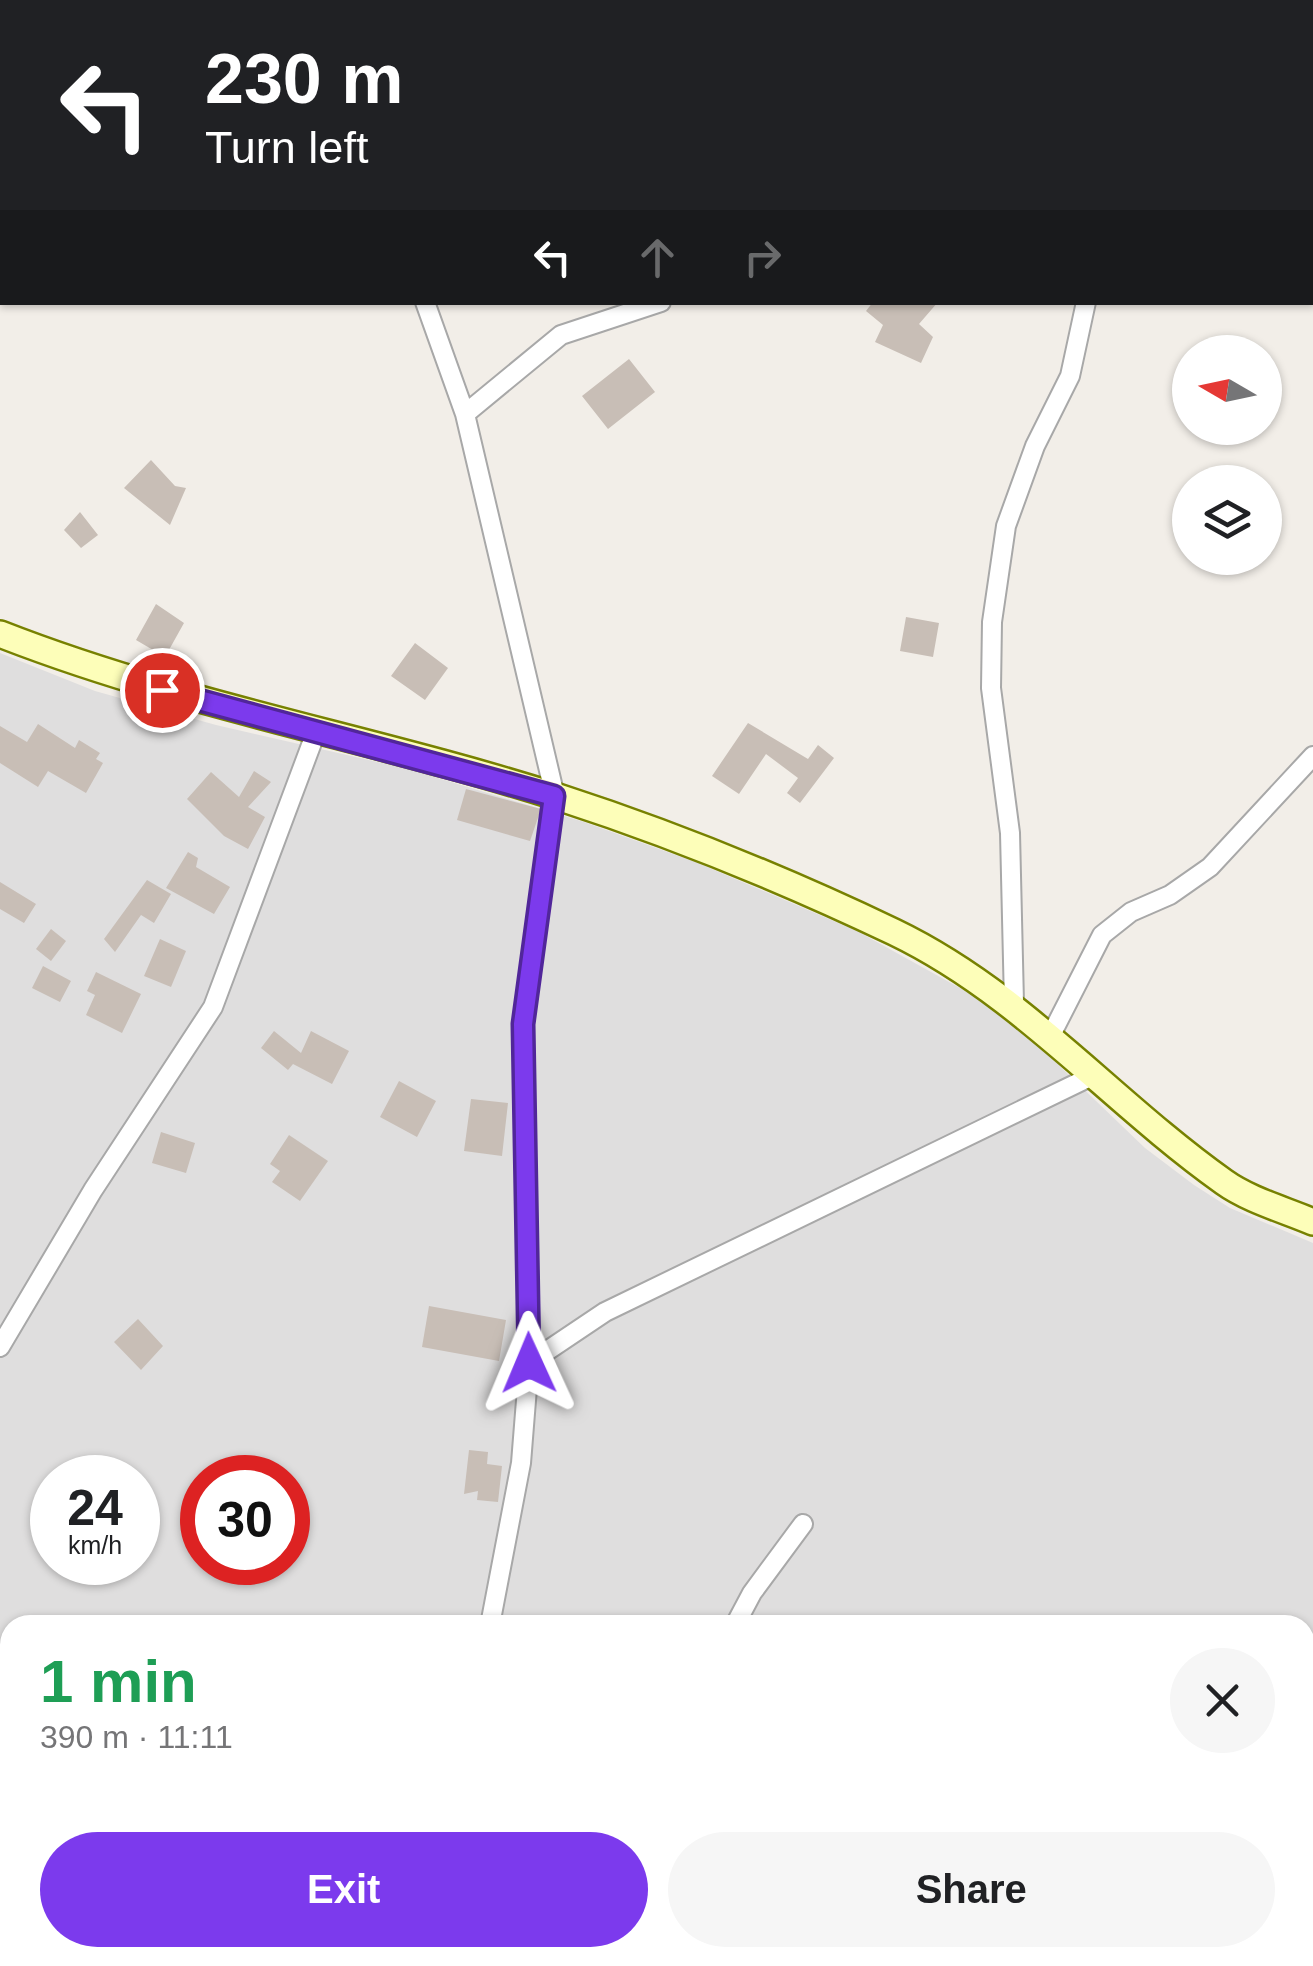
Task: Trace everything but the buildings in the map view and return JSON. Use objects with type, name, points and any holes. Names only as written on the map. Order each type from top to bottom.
[{"type":"main road","points":[[0,634],[96,671],[554,796],[686,842],[898,933],[1014,1003],[1092,1076],[1227,1184],[1313,1222]]},
{"type":"street","points":[[426,305],[464,414],[554,796],[522,1040],[529,1363],[522,1464],[492,1615]]},
{"type":"street","points":[[464,414],[561,335],[652,305]]},
{"type":"street","points":[[1014,1003],[1010,833],[990,677],[992,622],[1006,526],[1036,446],[1070,376],[1085,305]]},
{"type":"street","points":[[0,1348],[94,1190],[213,1007],[316,732]]},
{"type":"street","points":[[1050,1037],[1102,935],[1130,912],[1170,895],[1210,867],[1313,756]]},
{"type":"street","points":[[529,1363],[605,1312],[1092,1076]]},
{"type":"street","points":[[740,1615],[803,1524]]},
{"type":"shaded area","points":[[0,653],[95,691],[216,725],[408,769],[584,822],[698,863],[857,931],[987,1003],[1020,1028],[1145,1148],[1230,1208],[1313,1243],[1313,1615],[0,1615]]},
{"type":"route","points":[[162,690],[554,796],[523,1024],[520,1088],[527,1210],[529,1363]]}]
